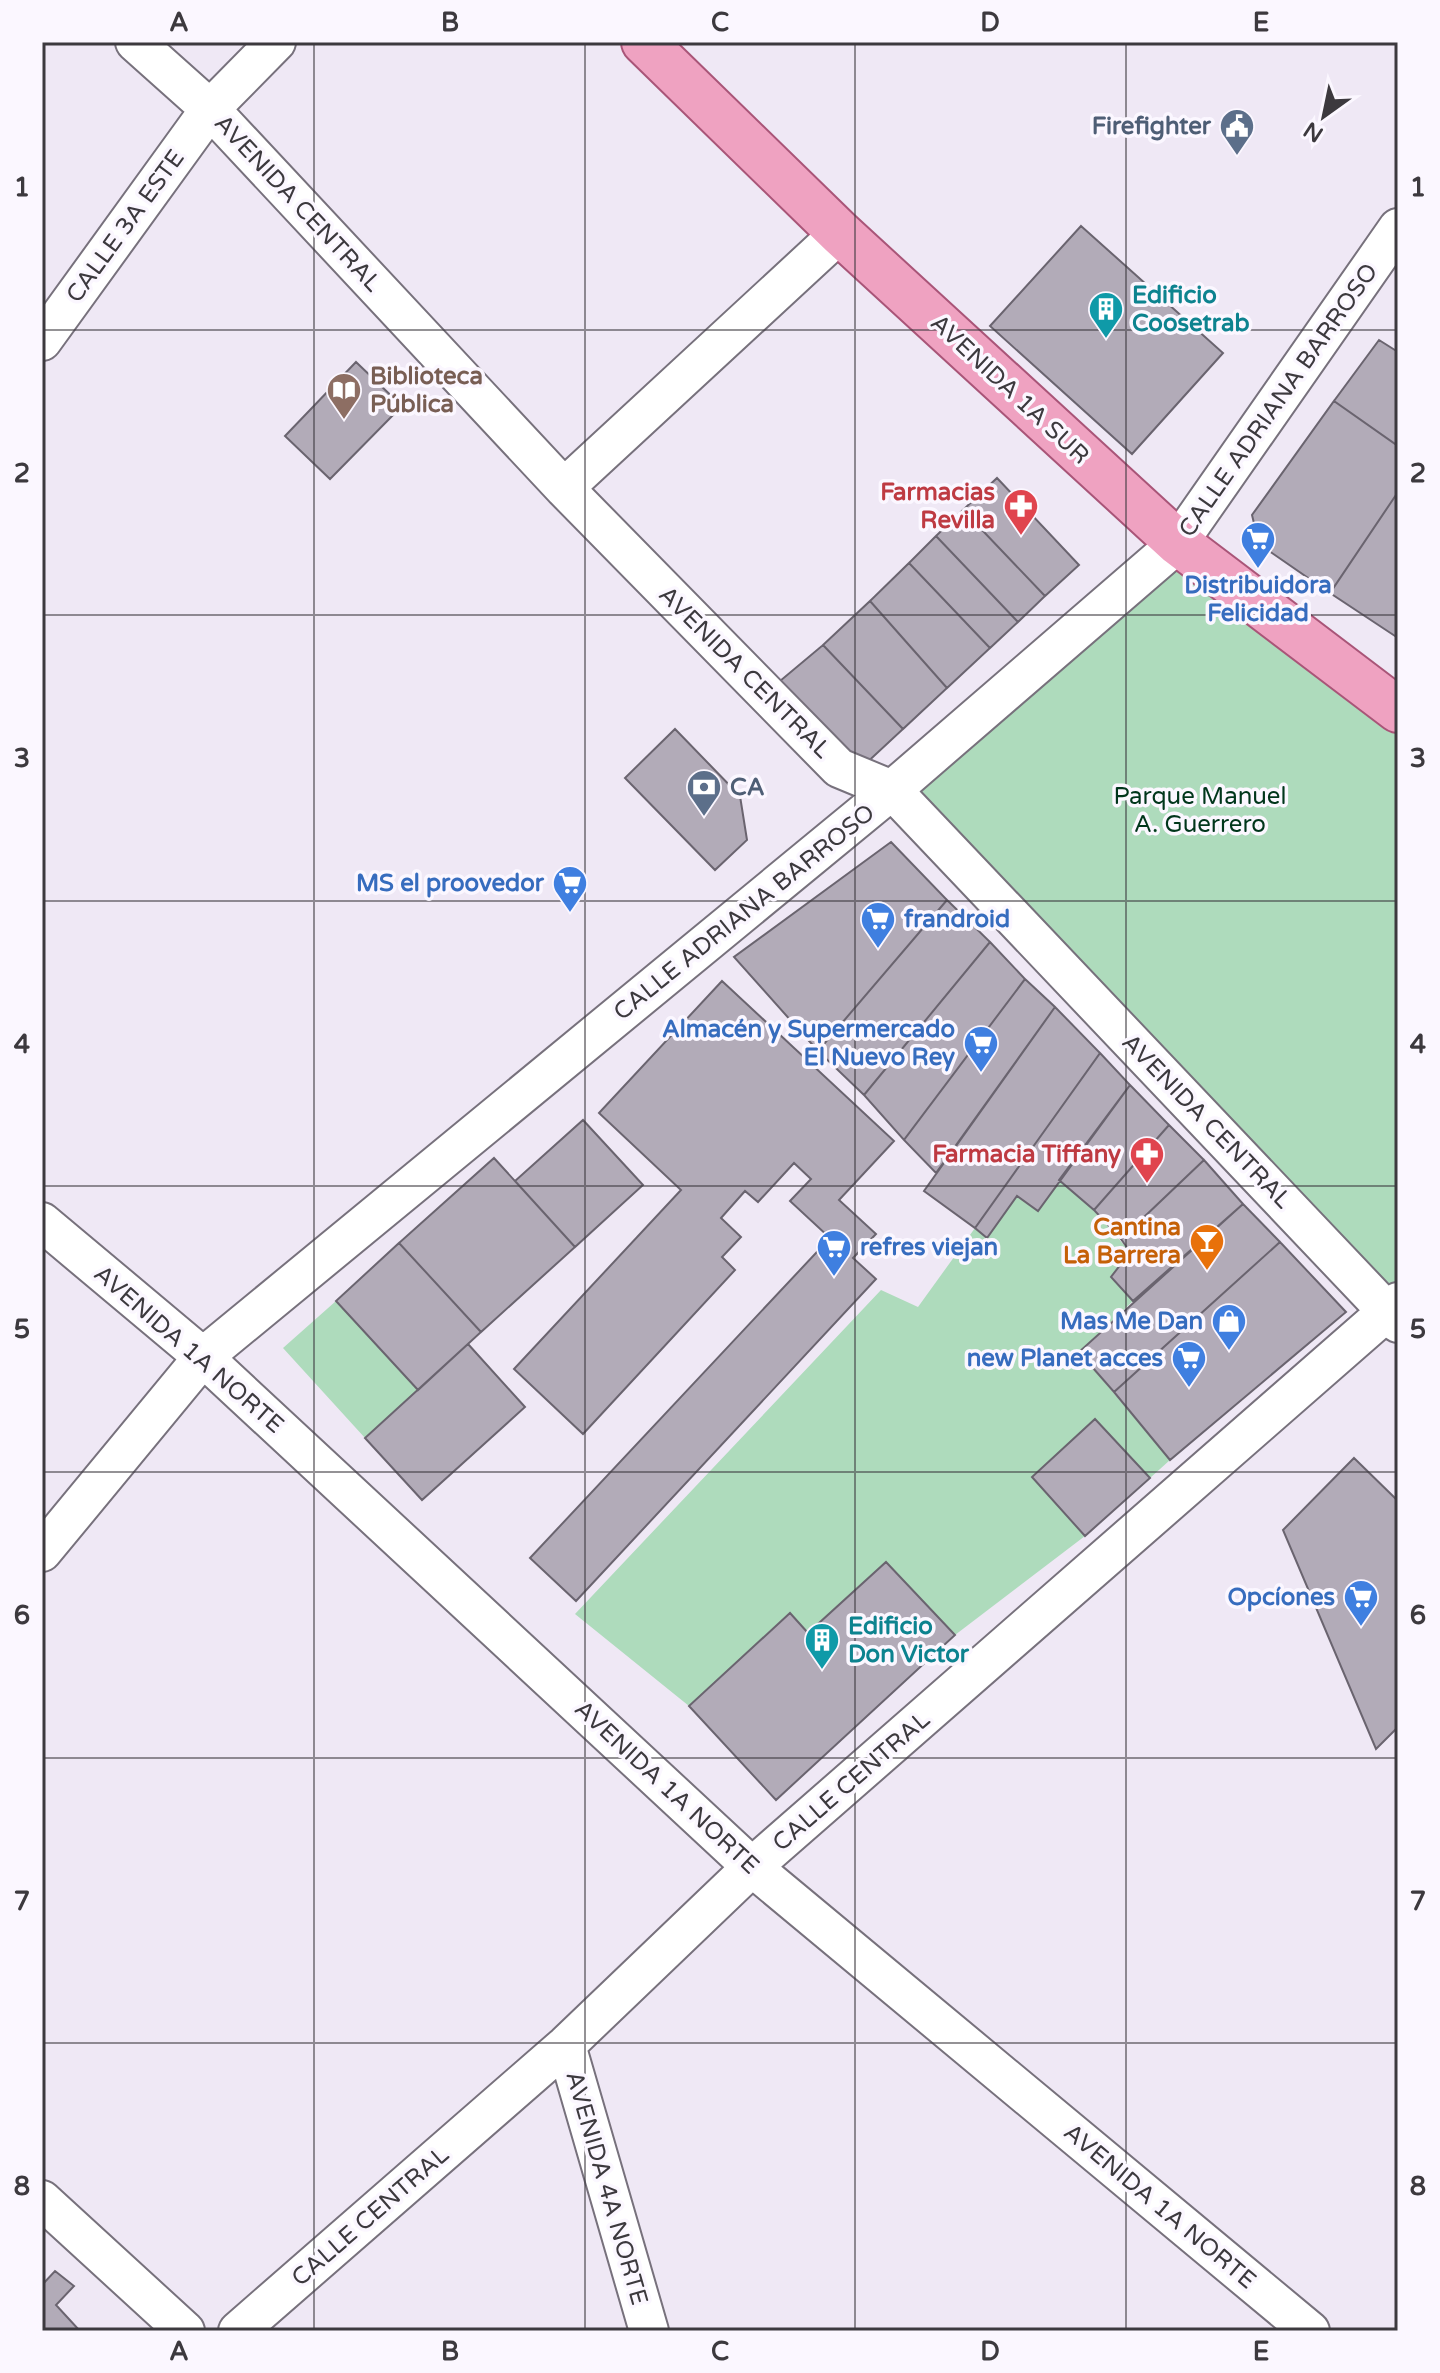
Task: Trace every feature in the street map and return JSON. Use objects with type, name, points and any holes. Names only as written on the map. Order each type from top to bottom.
[{"type":"main road","name":"AVENIDA 1A SUR","points":[[644,42],[840,233],[1178,543],[1398,710]]},
{"type":"street","name":"AVENIDA CENTRAL","points":[[135,42],[210,109],[564,488],[839,768],[892,790],[1395,1312]]},
{"type":"street","name":"CALLE 3A ESTE","points":[[42,341],[210,109],[276,42]]},
{"type":"street","name":"CALLE ADRIANA BARROSO","points":[[42,1552],[203,1357],[892,790],[1178,543],[1398,228]]},
{"type":"street","points":[[564,488],[840,233]]},
{"type":"street","name":"AVENIDA 1A NORTE","points":[[42,1222],[203,1357],[752,1867],[1310,2331]]},
{"type":"street","name":"CALLE CENTRAL","points":[[238,2331],[566,2045],[752,1867],[1395,1312]]},
{"type":"street","name":"AVENIDA 4A NORTE","points":[[566,2045],[649,2331]]},
{"type":"street","points":[[42,2200],[185,2331]]},
{"type":"green space","name":"Parque Manuel A. Guerrero","points":[[1178,543],[1398,710],[1398,1302],[892,790]]},
{"type":"green space","points":[[1059,1180],[1094,1210],[1130,1252],[1111,1277],[1133,1301],[1079,1352],[1170,1460],[1150,1478],[1095,1419],[1032,1477],[1085,1536],[955,1635],[886,1562],[808,1633],[789,1613],[689,1706],[575,1614],[881,1290],[918,1307],[975,1228],[988,1237],[1017,1196]]},
{"type":"green space","points":[[336,1301],[418,1390],[365,1438],[283,1348]]},
{"type":"building","name":"Edificio Coosetrab","points":[[1081,226],[1223,353],[1132,454],[990,326]]},
{"type":"building","points":[[1379,340],[1398,352],[1398,446],[1334,401]]},
{"type":"building","name":"Biblioteca Pública","points":[[356,362],[402,406],[330,479],[285,436]]},
{"type":"building","points":[[1334,401],[1398,446],[1398,492],[1330,593],[1259,544],[1252,515]]},
{"type":"building","name":"Farmacias Revilla","points":[[997,478],[1079,565],[1045,596],[963,510]]},
{"type":"building","points":[[1398,492],[1398,638],[1330,593]]},
{"type":"building","points":[[963,510],[1045,596],[1018,622],[936,536]]},
{"type":"building","points":[[936,536],[1018,622],[990,648],[909,563]]},
{"type":"building","points":[[909,563],[990,648],[947,688],[870,601]]},
{"type":"building","points":[[870,601],[947,688],[903,729],[823,645]]},
{"type":"building","points":[[823,645],[903,729],[861,768],[780,681]]},
{"type":"building","name":"CA","points":[[675,729],[740,796],[747,840],[715,870],[625,778]]},
{"type":"building","points":[[891,842],[947,900],[818,1051],[734,957]]},
{"type":"building","points":[[947,900],[990,942],[864,1095],[818,1051]]},
{"type":"building","points":[[990,942],[1025,979],[904,1140],[864,1095]]},
{"type":"building","name":"Almacén y Supermercado El Nuevo Rey","points":[[1025,979],[1055,1007],[936,1173],[904,1140]]},
{"type":"building","points":[[722,981],[894,1141],[839,1200],[876,1234],[853,1258],[876,1279],[576,1601],[530,1558],[830,1238],[790,1201],[811,1179],[794,1163],[758,1202],[745,1191],[721,1218],[741,1237],[722,1257],[735,1270],[583,1434],[514,1369],[681,1190],[599,1113]]},
{"type":"building","points":[[1055,1007],[1100,1053],[975,1228],[924,1191]]},
{"type":"building","points":[[1100,1053],[1130,1085],[1038,1211],[1017,1196],[987,1238],[975,1228]]},
{"type":"building","points":[[1130,1085],[1169,1125],[1094,1210],[1059,1180]]},
{"type":"building","points":[[583,1120],[643,1185],[575,1247],[515,1181]]},
{"type":"building","name":"Farmacia Tiffany","points":[[1169,1125],[1204,1160],[1121,1239],[1094,1210]]},
{"type":"building","points":[[494,1158],[575,1247],[481,1332],[399,1243]]},
{"type":"building","points":[[1204,1160],[1243,1204],[1133,1301],[1111,1277],[1130,1252],[1121,1239]]},
{"type":"building","name":"Cantina La Barrera","points":[[1243,1204],[1280,1242],[1114,1392],[1079,1352]]},
{"type":"building","name":"Mas Me Dan","points":[[1280,1242],[1346,1312],[1170,1460],[1114,1392]]},
{"type":"building","points":[[399,1243],[481,1332],[418,1390],[336,1301]]},
{"type":"building","points":[[468,1344],[525,1407],[422,1500],[365,1438]]},
{"type":"building","points":[[1095,1419],[1150,1478],[1085,1536],[1032,1477]]},
{"type":"building","name":"Opcíones","points":[[1354,1458],[1398,1501],[1398,1727],[1376,1749],[1283,1530]]},
{"type":"building","name":"Edificio Don Victor","points":[[886,1562],[955,1635],[776,1800],[689,1706],[790,1613],[808,1633]]},
{"type":"building","points":[[55,2271],[74,2286],[56,2305],[80,2331],[42,2331],[42,2285]]},
{"type":"place","name":"Firefighter","points":[[1237,157]]},
{"type":"place","name":"Edificio Coosetrab","points":[[1106,340]]},
{"type":"place","name":"Biblioteca Pública","points":[[344,421]]},
{"type":"place","name":"Farmacias Revilla","points":[[1021,537]]},
{"type":"place","name":"Distribuidora Felicidad","points":[[1258,570]]},
{"type":"place","name":"CA","points":[[704,818]]},
{"type":"place","name":"MS el proovedor","points":[[570,914]]},
{"type":"place","name":"frandroid","points":[[878,950]]},
{"type":"place","name":"Almacén y Supermercado El Nuevo Rey","points":[[981,1074]]},
{"type":"place","name":"Farmacia Tiffany","points":[[1147,1185]]},
{"type":"place","name":"Cantina La Barrera","points":[[1207,1272]]},
{"type":"place","name":"refres viejan","points":[[834,1278]]},
{"type":"place","name":"Mas Me Dan","points":[[1229,1352]]},
{"type":"place","name":"new Planet acces","points":[[1189,1389]]},
{"type":"place","name":"Opcíones","points":[[1361,1628]]},
{"type":"place","name":"Edificio Don Victor","points":[[822,1671]]}]
